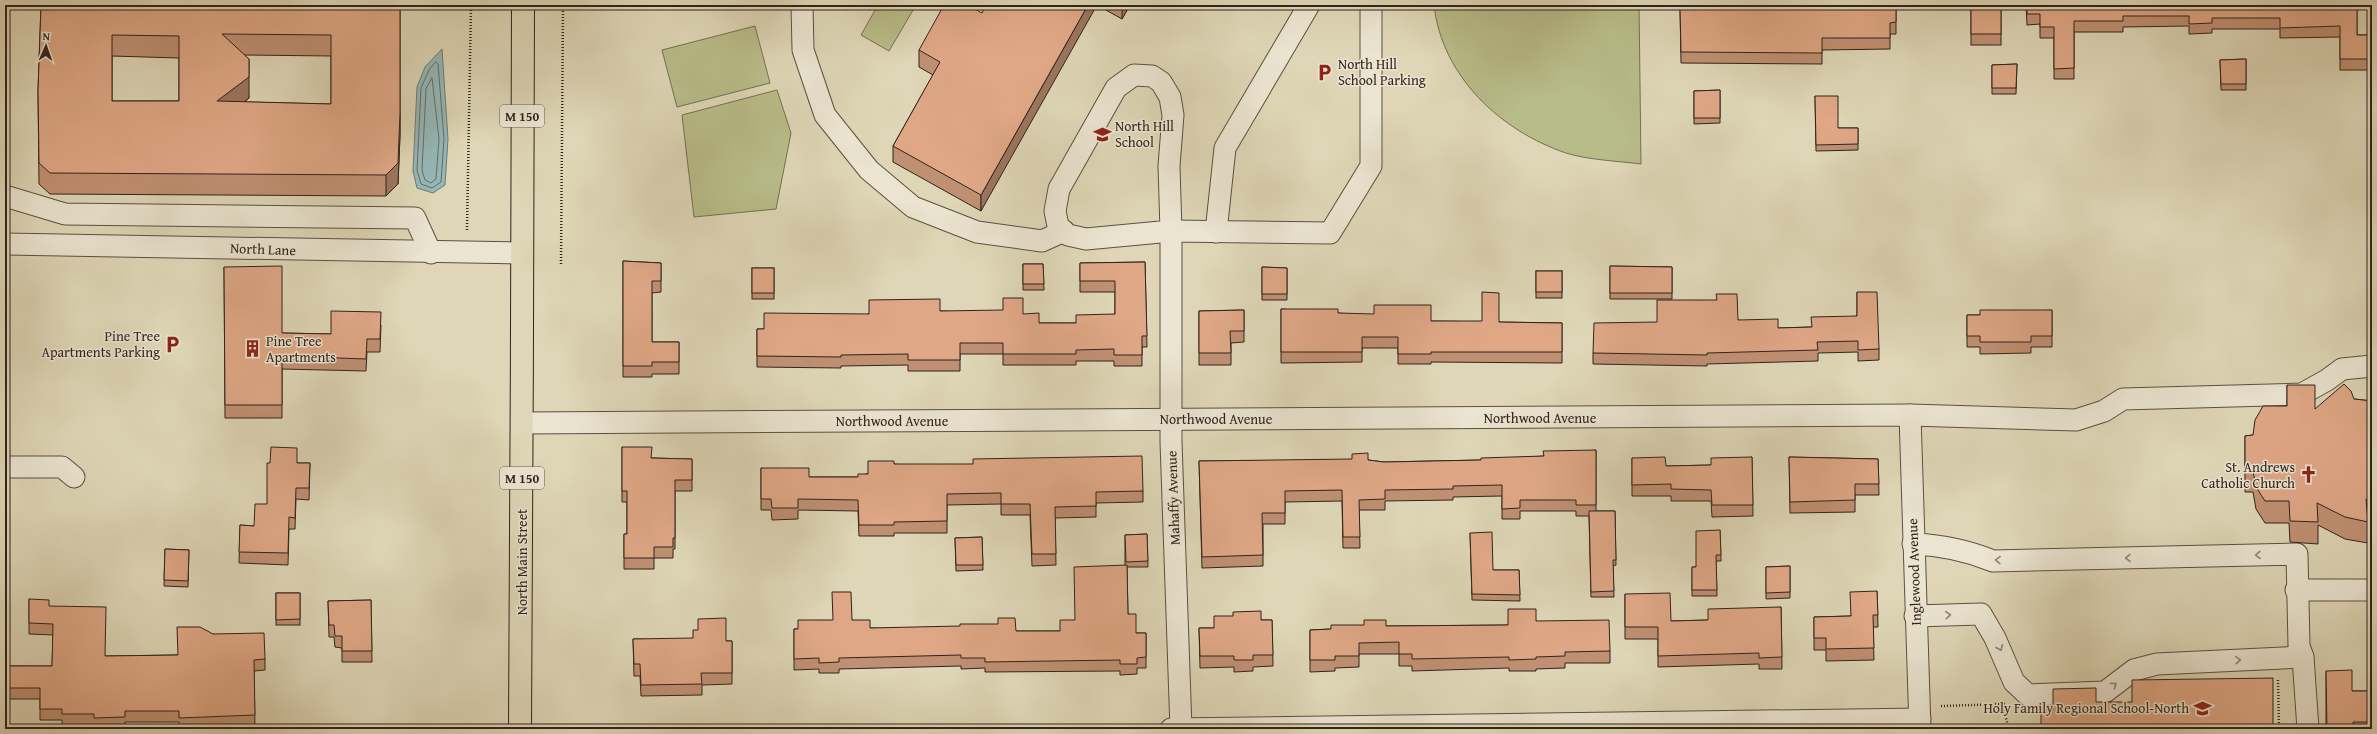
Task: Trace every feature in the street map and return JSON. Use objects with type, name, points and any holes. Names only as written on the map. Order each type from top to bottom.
[{"type":"main road","name":"North Main Street","points":[[520,729],[522,423],[520,253],[523,5]]},
{"type":"street","points":[[802,5],[803,50],[825,115],[869,170],[913,207],[977,232],[1042,241],[1064,231],[1068,235],[1086,239],[1171,231],[1330,233],[1371,166],[1371,5]]},
{"type":"street","points":[[1216,232],[1225,148],[1309,5]]},
{"type":"street","name":"Mahaffy Avenue","points":[[1064,231],[1058,226],[1055,211],[1059,189],[1116,88],[1134,75],[1152,76],[1161,82],[1170,97],[1173,115],[1169,166],[1171,231],[1171,420],[1181,729]]},
{"type":"street","points":[[5,196],[65,214],[415,218],[431,253]]},
{"type":"street","name":"North Lane","points":[[5,244],[431,253],[520,253]]},
{"type":"street","name":"Northwood Avenue","points":[[522,423],[1910,415],[2076,420],[2104,411],[2123,399],[2302,394],[2327,380],[2342,369],[2372,366]]},
{"type":"street","name":"Inglewood Avenue","points":[[1910,415],[1915,616],[1920,724]]},
{"type":"street","points":[[5,467],[62,467],[74,478]]},
{"type":"street","points":[[1913,544],[1937,545],[1967,550],[1993,561],[2296,554],[2299,646],[2303,658],[2308,729]]},
{"type":"street","points":[[2296,590],[2372,590]]},
{"type":"street","points":[[1915,616],[1981,614],[1995,638],[2014,682],[2028,695],[2106,692],[2134,670],[2158,664],[2303,658]]},
{"type":"street","points":[[1171,729],[1920,724]]},
{"type":"path","points":[[467,253],[471,5]]},
{"type":"path","points":[[561,264],[563,5]]},
{"type":"path","points":[[2002,704],[2009,729]]},
{"type":"green space","points":[[607,5],[741,5],[607,9]]},
{"type":"green space","points":[[878,5],[916,5],[889,51],[861,35]]},
{"type":"green space","points":[[1434,5],[1639,5],[1641,164],[1593,159],[1566,153],[1519,131],[1498,115],[1479,98],[1462,78],[1449,55],[1439,31]]},
{"type":"green space","points":[[755,26],[770,83],[677,107],[662,50]]},
{"type":"green space","points":[[777,90],[791,133],[776,209],[694,217],[682,115]]},
{"type":"water","points":[[442,49],[448,139],[445,185],[433,193],[417,188],[413,171],[417,87],[425,67]]},
{"type":"building","points":[[41,5],[400,5],[400,113],[398,163],[386,175],[50,173],[39,163],[38,91]],"holes":[[[222,34],[331,35],[331,104],[217,101],[249,77],[249,59]],[[112,35],[179,36],[179,101],[112,101]]]},
{"type":"building","points":[[944,5],[968,5],[982,13],[986,5],[1088,5],[981,195],[893,146],[940,62],[919,50]]},
{"type":"building","points":[[1737,5],[1896,5],[1896,22],[1890,23],[1890,38],[1822,38],[1822,53],[1681,52],[1680,8],[1737,8]]},
{"type":"building","points":[[2027,5],[2357,5],[2357,35],[2368,35],[2368,59],[2340,59],[2340,26],[2280,28],[2280,18],[2212,18],[2212,23],[2189,24],[2189,16],[2123,16],[2123,21],[2074,21],[2074,68],[2054,69],[2054,27],[2040,27],[2040,14],[2027,14]]},
{"type":"building","points":[[1971,7],[2001,7],[2001,34],[1971,34]]},
{"type":"building","points":[[2246,59],[2246,84],[2221,84],[2220,60]]},
{"type":"building","points":[[2017,64],[2016,88],[1992,88],[1992,65]]},
{"type":"building","points":[[1720,90],[1720,118],[1694,118],[1694,91]]},
{"type":"building","points":[[1815,96],[1838,96],[1838,128],[1858,128],[1858,144],[1816,145]]},
{"type":"building","points":[[623,261],[661,263],[661,281],[652,281],[652,342],[679,342],[679,362],[652,362],[652,366],[623,366]]},
{"type":"building","points":[[1145,262],[1147,336],[1142,336],[1142,355],[1114,355],[1114,349],[1076,350],[1076,354],[1003,354],[1003,343],[960,343],[960,360],[908,360],[908,354],[841,355],[841,357],[757,356],[757,329],[764,329],[764,313],[869,314],[869,300],[940,299],[940,311],[1003,310],[1003,298],[1023,298],[1023,314],[1039,313],[1039,323],[1076,323],[1076,315],[1115,314],[1115,281],[1080,281],[1080,263]]},
{"type":"building","points":[[1023,264],[1043,264],[1044,284],[1023,284]]},
{"type":"building","name":"Pine Tree Apartments","points":[[282,266],[282,333],[331,334],[331,311],[381,312],[380,339],[367,339],[366,359],[282,356],[282,405],[225,405],[224,267]]},
{"type":"building","points":[[1610,266],[1672,267],[1672,293],[1610,293]]},
{"type":"building","points":[[1262,267],[1287,268],[1287,294],[1262,294]]},
{"type":"building","points":[[752,268],[774,268],[774,293],[752,293]]},
{"type":"building","points":[[1536,271],[1562,271],[1562,292],[1536,292]]},
{"type":"building","points":[[2368,290],[2372,290],[2372,326],[2369,326]]},
{"type":"building","points":[[1482,292],[1499,293],[1499,322],[1562,323],[1562,352],[1431,352],[1431,354],[1398,354],[1398,337],[1362,337],[1362,352],[1281,352],[1281,309],[1338,309],[1338,313],[1374,314],[1374,305],[1431,305],[1431,321],[1482,321]]},
{"type":"building","points":[[1857,292],[1877,292],[1879,349],[1858,350],[1858,341],[1817,342],[1818,350],[1707,353],[1707,355],[1593,353],[1594,323],[1657,322],[1657,300],[1717,300],[1716,294],[1737,294],[1738,320],[1778,319],[1778,328],[1812,327],[1811,317],[1857,316]]},
{"type":"building","points":[[1244,310],[1244,331],[1230,331],[1231,353],[1199,353],[1199,311]]},
{"type":"building","points":[[1980,310],[2052,310],[2052,336],[2031,336],[2031,342],[1980,342],[1980,336],[1967,336],[1967,315],[1980,315]]},
{"type":"building","name":"St. Andrews Catholic Church","points":[[2344,384],[2351,391],[2354,399],[2372,401],[2372,501],[2366,499],[2368,522],[2345,517],[2317,503],[2318,522],[2290,521],[2289,501],[2265,501],[2256,487],[2253,471],[2245,471],[2245,436],[2253,435],[2255,420],[2263,406],[2287,406],[2287,385],[2315,385],[2315,409]]},
{"type":"building","points":[[271,447],[297,448],[297,463],[310,463],[309,488],[296,488],[295,518],[289,517],[288,553],[239,552],[240,525],[254,526],[255,504],[267,504],[267,463],[270,463]]},
{"type":"building","points":[[622,447],[652,447],[651,458],[692,459],[692,480],[675,480],[675,538],[673,538],[673,547],[654,547],[654,558],[624,558],[624,534],[627,534],[627,491],[622,491]]},
{"type":"building","points":[[1596,450],[1596,505],[1576,505],[1576,500],[1520,500],[1520,508],[1502,509],[1502,485],[1453,486],[1453,489],[1385,490],[1385,499],[1359,500],[1360,537],[1343,537],[1342,490],[1285,491],[1285,513],[1262,513],[1263,555],[1202,557],[1199,461],[1352,459],[1352,454],[1368,453],[1368,460],[1384,462],[1481,460],[1481,458],[1544,456],[1543,451]]},
{"type":"building","points":[[1142,456],[1143,491],[1096,492],[1096,506],[1055,507],[1056,554],[1032,554],[1030,504],[1001,504],[1001,493],[947,494],[947,521],[894,522],[894,525],[859,525],[858,500],[798,499],[798,508],[772,508],[771,499],[761,499],[761,468],[809,468],[809,477],[858,477],[858,474],[868,474],[868,461],[894,461],[894,464],[973,464],[973,459]]},
{"type":"building","points":[[1665,457],[1666,466],[1711,465],[1711,458],[1752,457],[1753,505],[1712,505],[1711,490],[1671,489],[1671,484],[1632,485],[1632,458]]},
{"type":"building","points":[[1789,457],[1878,459],[1879,484],[1855,484],[1855,500],[1790,502]]},
{"type":"building","points":[[1589,511],[1615,511],[1616,560],[1613,560],[1614,591],[1591,592]]},
{"type":"building","points":[[1720,530],[1721,555],[1716,555],[1717,590],[1692,590],[1692,567],[1696,567],[1696,531]]},
{"type":"building","points":[[1492,532],[1493,570],[1519,570],[1520,595],[1472,594],[1470,533]]},
{"type":"building","points":[[1147,534],[1148,561],[1126,562],[1125,535]]},
{"type":"building","points":[[982,537],[983,565],[956,565],[955,538]]},
{"type":"building","points":[[165,549],[189,550],[188,581],[164,580]]},
{"type":"building","points":[[1127,565],[1128,614],[1136,614],[1136,633],[1146,633],[1146,657],[1137,658],[1137,664],[1120,664],[1120,660],[985,662],[985,658],[961,658],[961,655],[839,658],[839,662],[819,663],[819,658],[794,659],[794,629],[798,629],[798,620],[833,620],[832,592],[851,592],[852,620],[870,620],[870,628],[998,624],[998,618],[1015,618],[1016,631],[1060,631],[1060,620],[1075,620],[1074,567]]},
{"type":"building","points":[[1790,566],[1790,592],[1766,593],[1766,567]]},
{"type":"building","points":[[1877,591],[1878,615],[1873,615],[1874,648],[1826,649],[1826,638],[1814,638],[1814,617],[1851,616],[1850,592]]},
{"type":"building","points":[[276,593],[300,593],[300,619],[276,620]]},
{"type":"building","points":[[1670,593],[1671,621],[1708,620],[1708,609],[1781,607],[1782,657],[1759,658],[1759,653],[1658,656],[1658,627],[1625,627],[1625,594]]},
{"type":"building","points":[[29,599],[49,600],[49,606],[106,607],[105,656],[178,655],[177,627],[200,627],[213,634],[264,633],[265,659],[254,660],[255,715],[179,718],[179,711],[125,711],[125,717],[94,718],[94,714],[62,714],[62,709],[40,709],[40,688],[5,688],[5,666],[52,666],[53,624],[29,623]]},
{"type":"building","points":[[371,600],[372,651],[342,651],[342,636],[335,636],[334,625],[329,625],[328,601]]},
{"type":"building","points":[[1508,609],[1536,609],[1536,621],[1609,620],[1610,651],[1565,652],[1565,656],[1536,657],[1536,659],[1509,660],[1509,657],[1412,659],[1412,654],[1399,654],[1399,642],[1359,643],[1359,656],[1335,656],[1335,660],[1310,660],[1310,630],[1331,629],[1331,625],[1364,625],[1364,620],[1386,620],[1386,626],[1508,625]]},
{"type":"building","points":[[1261,611],[1261,620],[1272,620],[1273,655],[1253,655],[1253,660],[1234,660],[1234,656],[1200,656],[1199,628],[1214,628],[1214,616],[1233,616],[1233,612]]},
{"type":"building","points":[[726,618],[726,641],[732,641],[732,673],[701,673],[702,684],[641,685],[640,664],[634,664],[633,639],[693,638],[693,630],[698,630],[698,619]]},
{"type":"building","points":[[2352,670],[2352,691],[2372,691],[2372,722],[2353,722],[2353,729],[2327,729],[2326,671]]},
{"type":"building","points":[[2273,678],[2273,729],[2032,729],[2041,728],[2041,710],[2053,710],[2053,689],[2096,688],[2096,702],[2132,702],[2132,680]]},
{"type":"place","name":"North Hill School Parking","points":[[1325,72]]},
{"type":"place","name":"North Hill School","points":[[1102,134]]},
{"type":"place","name":"Pine Tree Apartments Parking","points":[[173,344]]},
{"type":"place","name":"Pine Tree Apartments","points":[[253,349]]},
{"type":"place","name":"St. Andrews Catholic Church","points":[[2308,475]]},
{"type":"place","name":"Holy Family Regional School-North","points":[[2202,708]]}]
